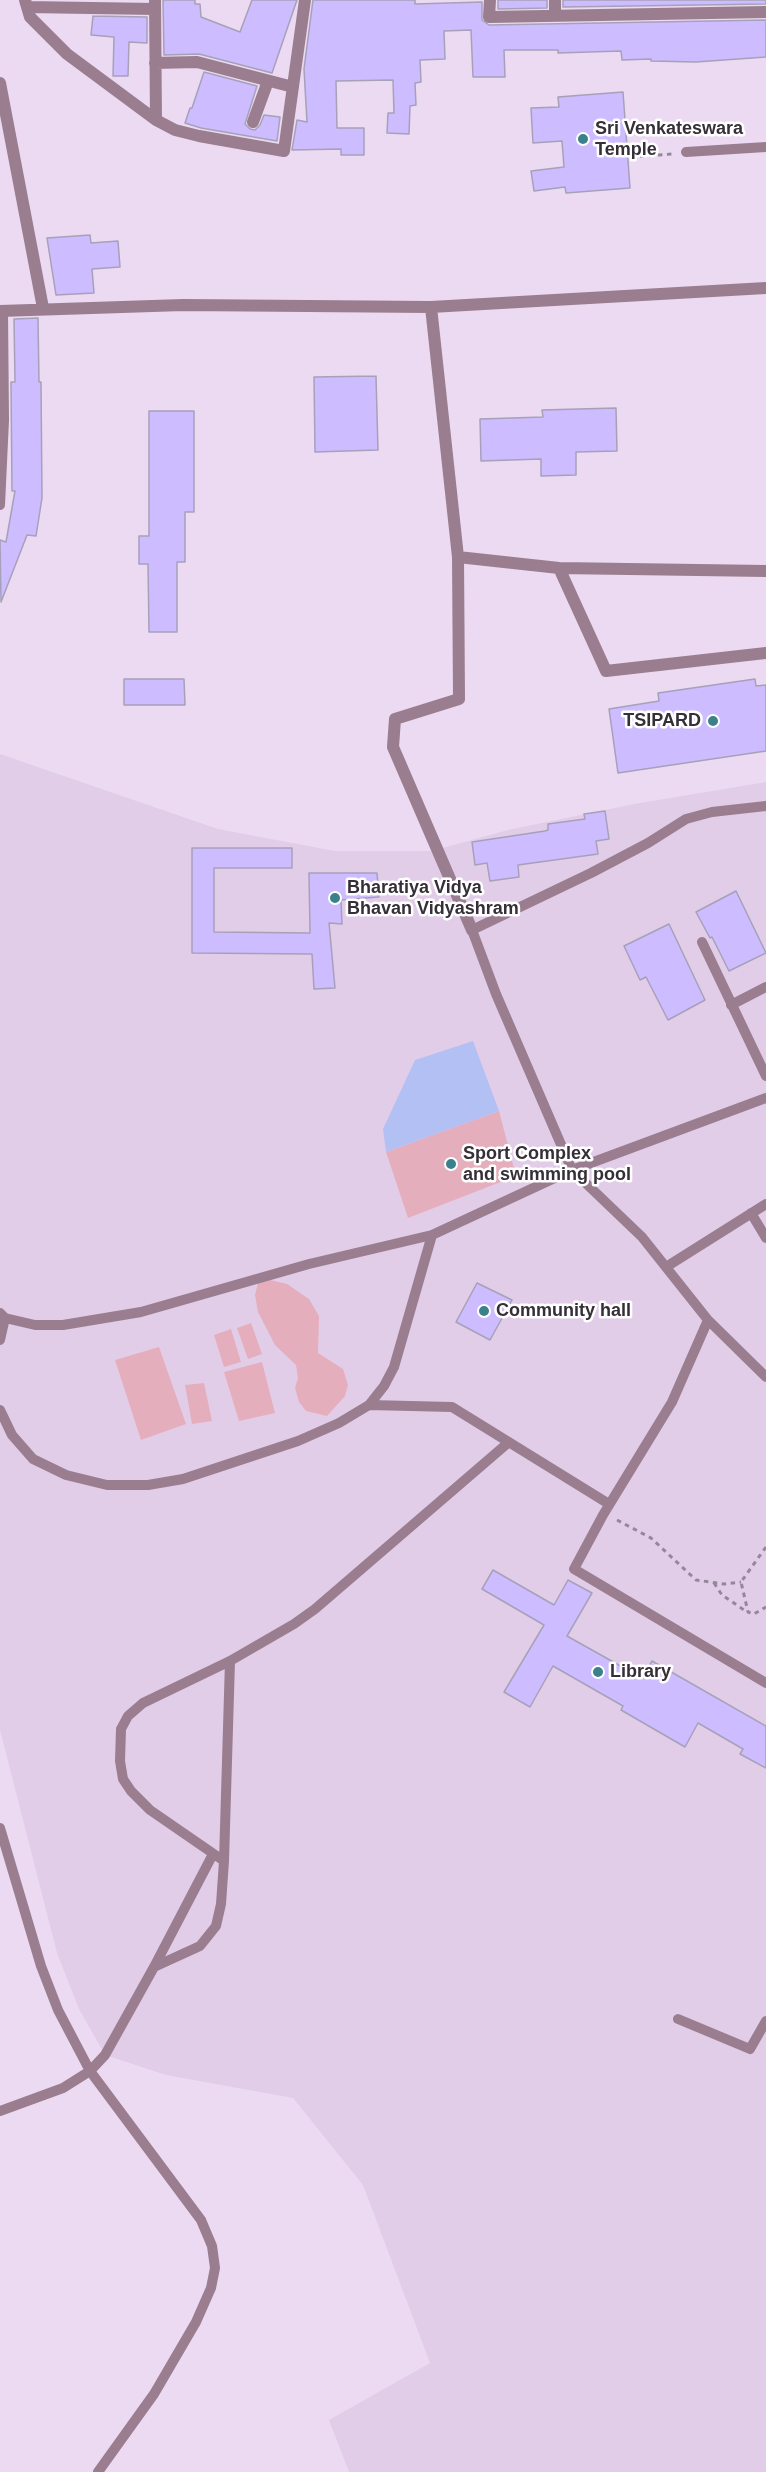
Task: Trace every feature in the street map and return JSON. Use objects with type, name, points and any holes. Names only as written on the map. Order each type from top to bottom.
[{"type":"street","points":[[156,120],[155,4],[26,4],[30,17],[67,54],[156,120],[175,130],[199,136],[284,151],[305,0]]},
{"type":"street","points":[[489,0],[489,17],[766,12]]},
{"type":"street","points":[[555,0],[555,15]]},
{"type":"street","points":[[155,63],[197,62],[293,87]]},
{"type":"street","points":[[253,122],[268,81]]},
{"type":"street","points":[[0,83],[43,308]]},
{"type":"street","points":[[1,311],[183,305],[431,307],[766,288]]},
{"type":"street","points":[[431,307],[458,557],[459,699],[395,719],[393,747],[472,930]]},
{"type":"street","points":[[458,557],[559,568],[766,572]]},
{"type":"street","points":[[559,568],[606,671],[766,653]]},
{"type":"lane","points":[[686,152],[766,147]]},
{"type":"lane","points":[[0,505],[4,420],[1,311]]},
{"type":"lane","points":[[766,806],[712,812],[686,819],[648,843],[591,873],[472,930],[496,994],[572,1170],[642,1237],[708,1320],[766,1377]]},
{"type":"lane","points":[[702,942],[766,1076]]},
{"type":"lane","points":[[731,1005],[766,987]]},
{"type":"lane","points":[[0,1340],[3,1315],[35,1325],[63,1325],[141,1312],[180,1303],[309,1264],[432,1235],[572,1170],[766,1098]]},
{"type":"lane","points":[[666,1268],[766,1204]]},
{"type":"lane","points":[[751,1213],[766,1238]]},
{"type":"lane","points":[[0,1410],[12,1435],[33,1459],[66,1475],[107,1485],[148,1485],[183,1479],[298,1441],[339,1423],[369,1405],[384,1386],[394,1367],[432,1235]]},
{"type":"lane","points":[[708,1320],[672,1402],[609,1504],[574,1569],[766,1683]]},
{"type":"lane","points":[[369,1405],[452,1407],[609,1504]]},
{"type":"lane","points":[[224,1861],[150,1810],[131,1791],[123,1779],[120,1761],[121,1729],[128,1716],[143,1703],[230,1661],[294,1624],[315,1609],[509,1442]]},
{"type":"lane","points":[[154,1967],[200,1946],[216,1926],[221,1904],[224,1861],[230,1661]]},
{"type":"lane","points":[[0,1828],[40,1966],[58,2010],[90,2071],[201,2220],[212,2246],[215,2268],[211,2288],[196,2322],[154,2394],[98,2472]]},
{"type":"lane","points":[[0,2111],[63,2088],[90,2071],[105,2055],[213,1854]]},
{"type":"lane","points":[[678,2019],[750,2049],[766,2021]]},
{"type":"path","points":[[631,158],[686,152]]},
{"type":"path","points":[[603,1515],[651,1538],[696,1580],[724,1584],[741,1582],[766,1547]]},
{"type":"path","points":[[713,1582],[722,1595],[748,1612],[754,1614],[766,1607]]},
{"type":"path","points":[[741,1582],[748,1612]]},
{"type":"shaded area","points":[[0,754],[218,829],[335,851],[432,851],[508,830],[634,804],[766,782],[766,2472],[349,2472],[329,2420],[430,2363],[363,2185],[293,2098],[166,2075],[105,2055],[79,2009],[57,1953],[0,1730]]},
{"type":"shaded area","name":"Sport Complex and swimming pool","points":[[499,1111],[516,1176],[408,1218],[386,1152]]},
{"type":"shaded area","points":[[270,1280],[287,1284],[309,1299],[319,1316],[318,1353],[343,1369],[348,1385],[345,1396],[327,1416],[306,1411],[299,1402],[295,1388],[298,1378],[296,1365],[275,1345],[258,1312],[255,1295],[258,1283]]},
{"type":"shaded area","points":[[251,1323],[262,1354],[248,1359],[237,1328]]},
{"type":"shaded area","points":[[231,1329],[241,1362],[224,1367],[214,1335]]},
{"type":"shaded area","points":[[159,1347],[186,1424],[141,1440],[115,1360]]},
{"type":"shaded area","points":[[262,1362],[275,1413],[239,1421],[224,1372]]},
{"type":"shaded area","points":[[204,1383],[212,1421],[192,1424],[185,1385]]},
{"type":"water","points":[[473,1041],[499,1111],[386,1152],[383,1129],[415,1060]]},
{"type":"building","points":[[163,0],[195,0],[195,4],[200,4],[201,17],[240,32],[252,0],[297,0],[272,73],[199,54],[164,55]]},
{"type":"building","points":[[313,0],[415,0],[415,4],[482,2],[482,20],[489,25],[766,20],[766,57],[696,62],[651,61],[651,59],[622,60],[621,51],[558,53],[558,50],[504,50],[505,77],[473,77],[471,30],[444,31],[445,59],[420,60],[421,82],[415,83],[416,105],[410,106],[409,134],[387,133],[388,113],[394,113],[393,80],[336,81],[337,128],[364,128],[364,155],[341,155],[341,149],[292,150],[297,120],[307,122],[304,69]]},
{"type":"building","points":[[498,0],[547,0],[547,8],[498,9]]},
{"type":"building","points":[[563,0],[766,0],[766,4],[563,7]]},
{"type":"building","points":[[93,16],[147,17],[147,43],[129,42],[128,76],[113,76],[114,37],[91,35]]},
{"type":"building","points":[[204,72],[257,86],[245,124],[255,130],[264,115],[280,117],[277,141],[201,128],[185,123]]},
{"type":"building","points":[[623,92],[630,188],[566,193],[565,187],[534,191],[531,171],[564,167],[562,141],[533,143],[531,108],[559,107],[558,97]]},
{"type":"building","points":[[90,235],[91,243],[118,241],[120,267],[92,269],[94,293],[56,295],[47,238]]},
{"type":"building","points":[[38,318],[42,498],[36,536],[27,535],[1,602],[0,540],[6,542],[15,491],[12,491],[11,382],[15,382],[14,319]]},
{"type":"building","points":[[376,376],[378,450],[315,452],[314,377]]},
{"type":"building","points":[[616,408],[617,451],[576,452],[576,475],[541,476],[541,459],[481,461],[480,419],[543,417],[542,410]]},
{"type":"building","points":[[149,411],[194,411],[194,512],[185,512],[185,562],[177,562],[177,632],[149,632],[148,564],[139,564],[139,536],[149,536]]},
{"type":"building","points":[[124,679],[184,679],[185,705],[124,705]]},
{"type":"building","points":[[755,679],[756,686],[766,685],[766,751],[618,773],[609,709],[659,701],[658,693]]},
{"type":"building","points":[[605,811],[609,839],[596,841],[598,854],[518,865],[519,877],[490,881],[487,863],[475,865],[472,842],[545,831],[548,830],[548,824],[585,819],[584,814]]},
{"type":"building","points":[[192,848],[292,848],[292,868],[214,868],[214,932],[310,933],[309,873],[377,873],[379,897],[341,900],[342,924],[329,923],[335,988],[314,989],[312,954],[192,953]]},
{"type":"building","points":[[736,891],[766,953],[729,971],[696,912]]},
{"type":"building","points":[[669,924],[705,1000],[668,1020],[646,977],[640,980],[624,946]]},
{"type":"building","name":"Community hall","points":[[477,1283],[512,1300],[490,1340],[456,1322]]},
{"type":"building","name":"Library","points":[[493,1570],[554,1605],[568,1580],[592,1593],[567,1636],[642,1678],[652,1661],[766,1726],[766,1768],[740,1754],[743,1749],[698,1723],[685,1747],[621,1710],[623,1706],[553,1666],[530,1707],[504,1692],[544,1625],[482,1589]]},
{"type":"place","name":"Sri Venkateswara Temple","points":[[583,139]]},
{"type":"place","name":"TSIPARD","points":[[713,721]]},
{"type":"place","name":"Bharatiya Vidya Bhavan Vidyashram","points":[[335,898]]},
{"type":"place","name":"Sport Complex and swimming pool","points":[[451,1164]]},
{"type":"place","name":"Community hall","points":[[484,1311]]},
{"type":"place","name":"Library","points":[[598,1672]]}]
